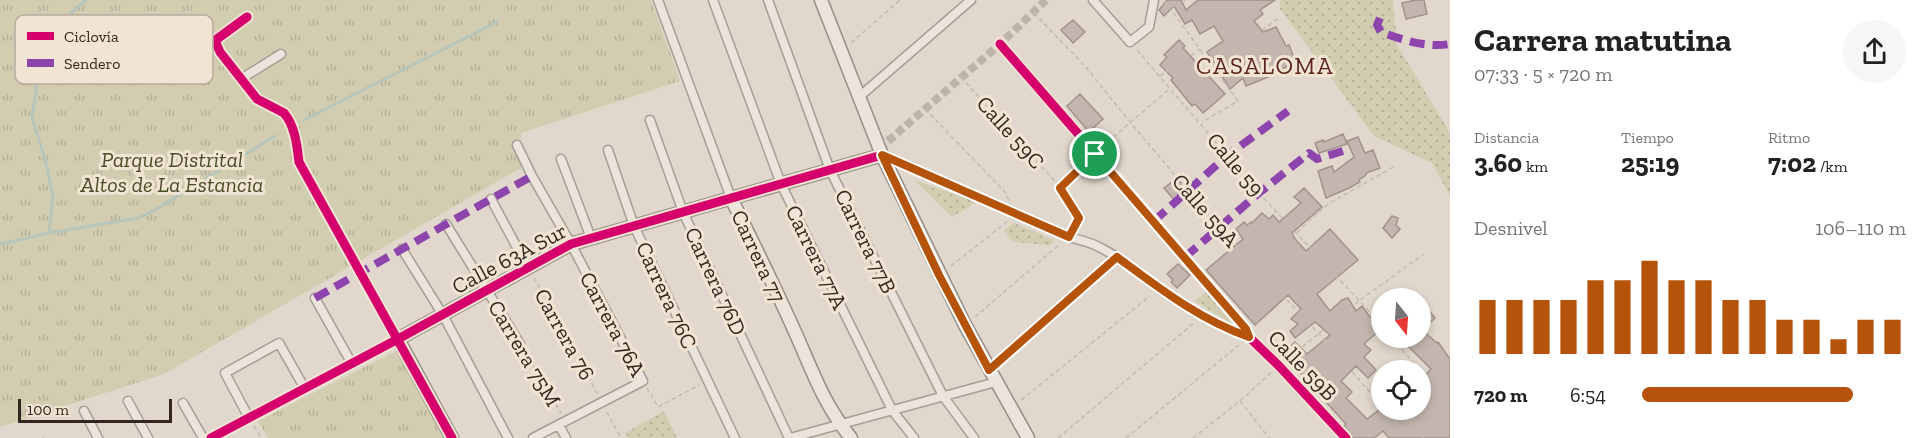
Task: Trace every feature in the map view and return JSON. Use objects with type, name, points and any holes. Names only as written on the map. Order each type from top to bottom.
[{"type":"street","name":"Carrera 77","points":[[657,0],[732,198],[820,391],[851,438]]},
{"type":"street","name":"Carrera 77A","points":[[713,0],[781,184],[892,410],[914,438]]},
{"type":"street","name":"Carrera 77B","points":[[768,0],[830,170],[943,396],[974,438]]},
{"type":"street","points":[[821,0],[882,155],[939,275],[1028,438]]},
{"type":"street","points":[[859,97],[971,0]]},
{"type":"street","points":[[1093,0],[1130,42],[1149,27],[1154,0]]},
{"type":"street","points":[[248,17],[217,39],[216,43],[220,52],[257,99],[287,116],[295,136],[299,162],[452,438]]},
{"type":"street","name":"Calle 59B","points":[[1000,44],[1246,329],[1249,337],[1346,438]]},
{"type":"street","points":[[241,79],[281,54]]},
{"type":"street","name":"Carrera 76D","points":[[650,120],[683,212],[790,438]]},
{"type":"street","name":"Carrera 76A","points":[[517,145],[643,381]]},
{"type":"street","name":"Carrera 76C","points":[[608,150],[634,226],[735,438]]},
{"type":"street","name":"Calle 63A Sur","points":[[211,438],[571,244],[882,155]]},
{"type":"street","points":[[882,155],[1016,215],[1069,237],[1098,246],[1203,316],[1227,329],[1249,337]]},
{"type":"street","points":[[561,159],[591,238]]},
{"type":"street","name":"Carrera 76","points":[[491,199],[528,268]]},
{"type":"street","name":"Carrera 75M","points":[[446,224],[520,344]]},
{"type":"street","points":[[402,249],[443,315],[508,438]]},
{"type":"street","points":[[315,298],[352,364]]},
{"type":"street","points":[[249,418],[225,373],[279,343],[305,388]]},
{"type":"street","points":[[533,438],[643,381]]},
{"type":"street","points":[[790,438],[996,382]]},
{"type":"street","points":[[128,401],[148,438]]},
{"type":"street","points":[[183,403],[202,438]]},
{"type":"street","points":[[84,411],[98,438]]},
{"type":"street","name":"Carrera 75M","points":[[562,423],[566,438]]},
{"type":"path","points":[[842,52],[900,0]]},
{"type":"path","points":[[1161,0],[1169,7],[1238,100],[1201,123]]},
{"type":"path","points":[[1169,7],[1175,7],[1185,0]]},
{"type":"path","points":[[1212,66],[1279,18]]},
{"type":"path","points":[[1159,76],[1200,49]]},
{"type":"path","points":[[1060,188],[1169,89]]},
{"type":"path","points":[[925,109],[1005,192],[1016,215],[939,275]]},
{"type":"path","points":[[1297,232],[1328,204],[1395,165]]},
{"type":"path","points":[[965,325],[1069,237]]},
{"type":"path","points":[[1193,438],[1360,300],[1424,254]]},
{"type":"path","points":[[989,370],[1117,257]]},
{"type":"path","points":[[1011,408],[1160,288]]},
{"type":"path","points":[[1058,438],[1203,316]]},
{"type":"path","points":[[1126,438],[1249,337]]},
{"type":"path","points":[[1401,348],[1450,405]]},
{"type":"path","points":[[1240,401],[1269,437],[1264,438]]},
{"type":"path","points":[[1422,438],[1450,415]]},
{"type":"path","points":[[249,418],[261,438]]},
{"type":"path","points":[[1394,420],[1410,438]]},
{"type":"green space","name":"Parque Distrital Altos de La Estancia","points":[[0,0],[651,0],[680,81],[521,133],[521,168],[164,374],[0,427]]},
{"type":"green space","points":[[1280,0],[1394,0],[1397,45],[1450,133],[1450,196],[1432,163],[1374,136],[1280,9]]},
{"type":"green space","points":[[914,180],[977,202],[952,217]]},
{"type":"green space","points":[[1014,223],[1055,240],[1050,245],[1014,242],[1003,231]]},
{"type":"green space","points":[[1207,291],[1241,330],[1195,301]]},
{"type":"green space","points":[[398,350],[443,438],[268,438],[258,421]]},
{"type":"green space","points":[[664,411],[677,438],[629,438],[625,433]]},
{"type":"building","points":[[1167,0],[1181,0],[1186,10],[1198,0],[1275,0],[1260,10],[1263,14],[1254,21],[1263,32],[1276,27],[1286,46],[1289,45],[1296,63],[1246,86],[1243,78],[1230,89],[1207,52],[1223,41],[1214,26],[1200,34],[1192,20],[1185,24],[1174,6],[1164,16],[1159,10]]},
{"type":"building","points":[[1424,0],[1427,14],[1406,19],[1402,3]]},
{"type":"building","points":[[1073,20],[1085,32],[1073,43],[1061,30]]},
{"type":"building","points":[[1179,40],[1185,46],[1183,48],[1225,94],[1203,113],[1195,104],[1192,106],[1171,80],[1173,78],[1160,65],[1167,57],[1164,55]]},
{"type":"building","points":[[1080,94],[1103,119],[1089,132],[1067,106]]},
{"type":"building","points":[[1343,134],[1347,144],[1319,153],[1315,143],[1323,140],[1324,142]]},
{"type":"building","points":[[1358,137],[1365,153],[1373,150],[1380,168],[1366,173],[1359,180],[1360,182],[1326,198],[1318,171],[1332,166],[1334,172],[1354,157],[1347,141]]},
{"type":"building","points":[[1177,178],[1188,191],[1175,201],[1164,188]]},
{"type":"building","points":[[1304,188],[1322,207],[1292,233],[1306,251],[1330,229],[1358,260],[1317,294],[1330,311],[1342,300],[1348,298],[1356,311],[1362,306],[1371,318],[1371,338],[1364,344],[1371,350],[1364,357],[1371,365],[1371,375],[1368,378],[1356,366],[1341,381],[1352,392],[1346,398],[1367,419],[1371,416],[1371,420],[1431,420],[1431,360],[1422,360],[1410,348],[1431,348],[1431,338],[1438,342],[1450,359],[1450,438],[1389,438],[1383,431],[1374,438],[1353,438],[1344,426],[1346,424],[1314,392],[1317,390],[1282,354],[1295,342],[1307,354],[1330,335],[1315,322],[1295,338],[1290,331],[1298,324],[1291,319],[1301,309],[1288,295],[1255,325],[1206,270],[1243,239],[1236,229],[1244,222],[1247,225],[1252,223],[1262,213],[1269,219],[1273,215],[1279,222],[1301,203],[1294,197]]},
{"type":"building","points":[[1392,216],[1398,218],[1396,225],[1400,229],[1392,238],[1383,228]]},
{"type":"building","points":[[1178,264],[1190,275],[1177,288],[1167,274]]},
{"type":"waterway","points":[[69,15],[86,0]]},
{"type":"waterway","points":[[304,120],[497,22]]},
{"type":"waterway","points":[[37,84],[32,117],[46,163],[53,197],[49,233]]},
{"type":"waterway","points":[[0,244],[138,218],[155,210],[275,136]]},
{"type":"tunnel","points":[[879,149],[1000,44],[1046,0]]},
{"type":"marked path","points":[[1380,18],[1377,25],[1381,32],[1423,44],[1450,44]]},
{"type":"marked path","points":[[1154,221],[1228,155],[1288,111]]},
{"type":"marked path","points":[[1185,257],[1309,153],[1317,159],[1343,151]]},
{"type":"marked path","points":[[315,298],[532,176]]},
{"type":"cycle path","points":[[247,17],[217,39],[216,43],[220,52],[257,99],[284,113],[288,118],[295,136],[299,162],[452,438]]},
{"type":"cycle path","points":[[1000,44],[1246,329],[1249,337],[1346,438]]},
{"type":"cycle path","points":[[211,438],[571,244],[882,155]]},
{"type":"district","name":"CASALOMA","points":[[1265,66]]},
{"type":"route","points":[[1095,154],[1246,329],[1249,337],[1227,329],[1203,316],[1117,257],[989,370],[939,275],[882,155],[1069,237],[1079,218],[1060,188],[1095,154]]}]
